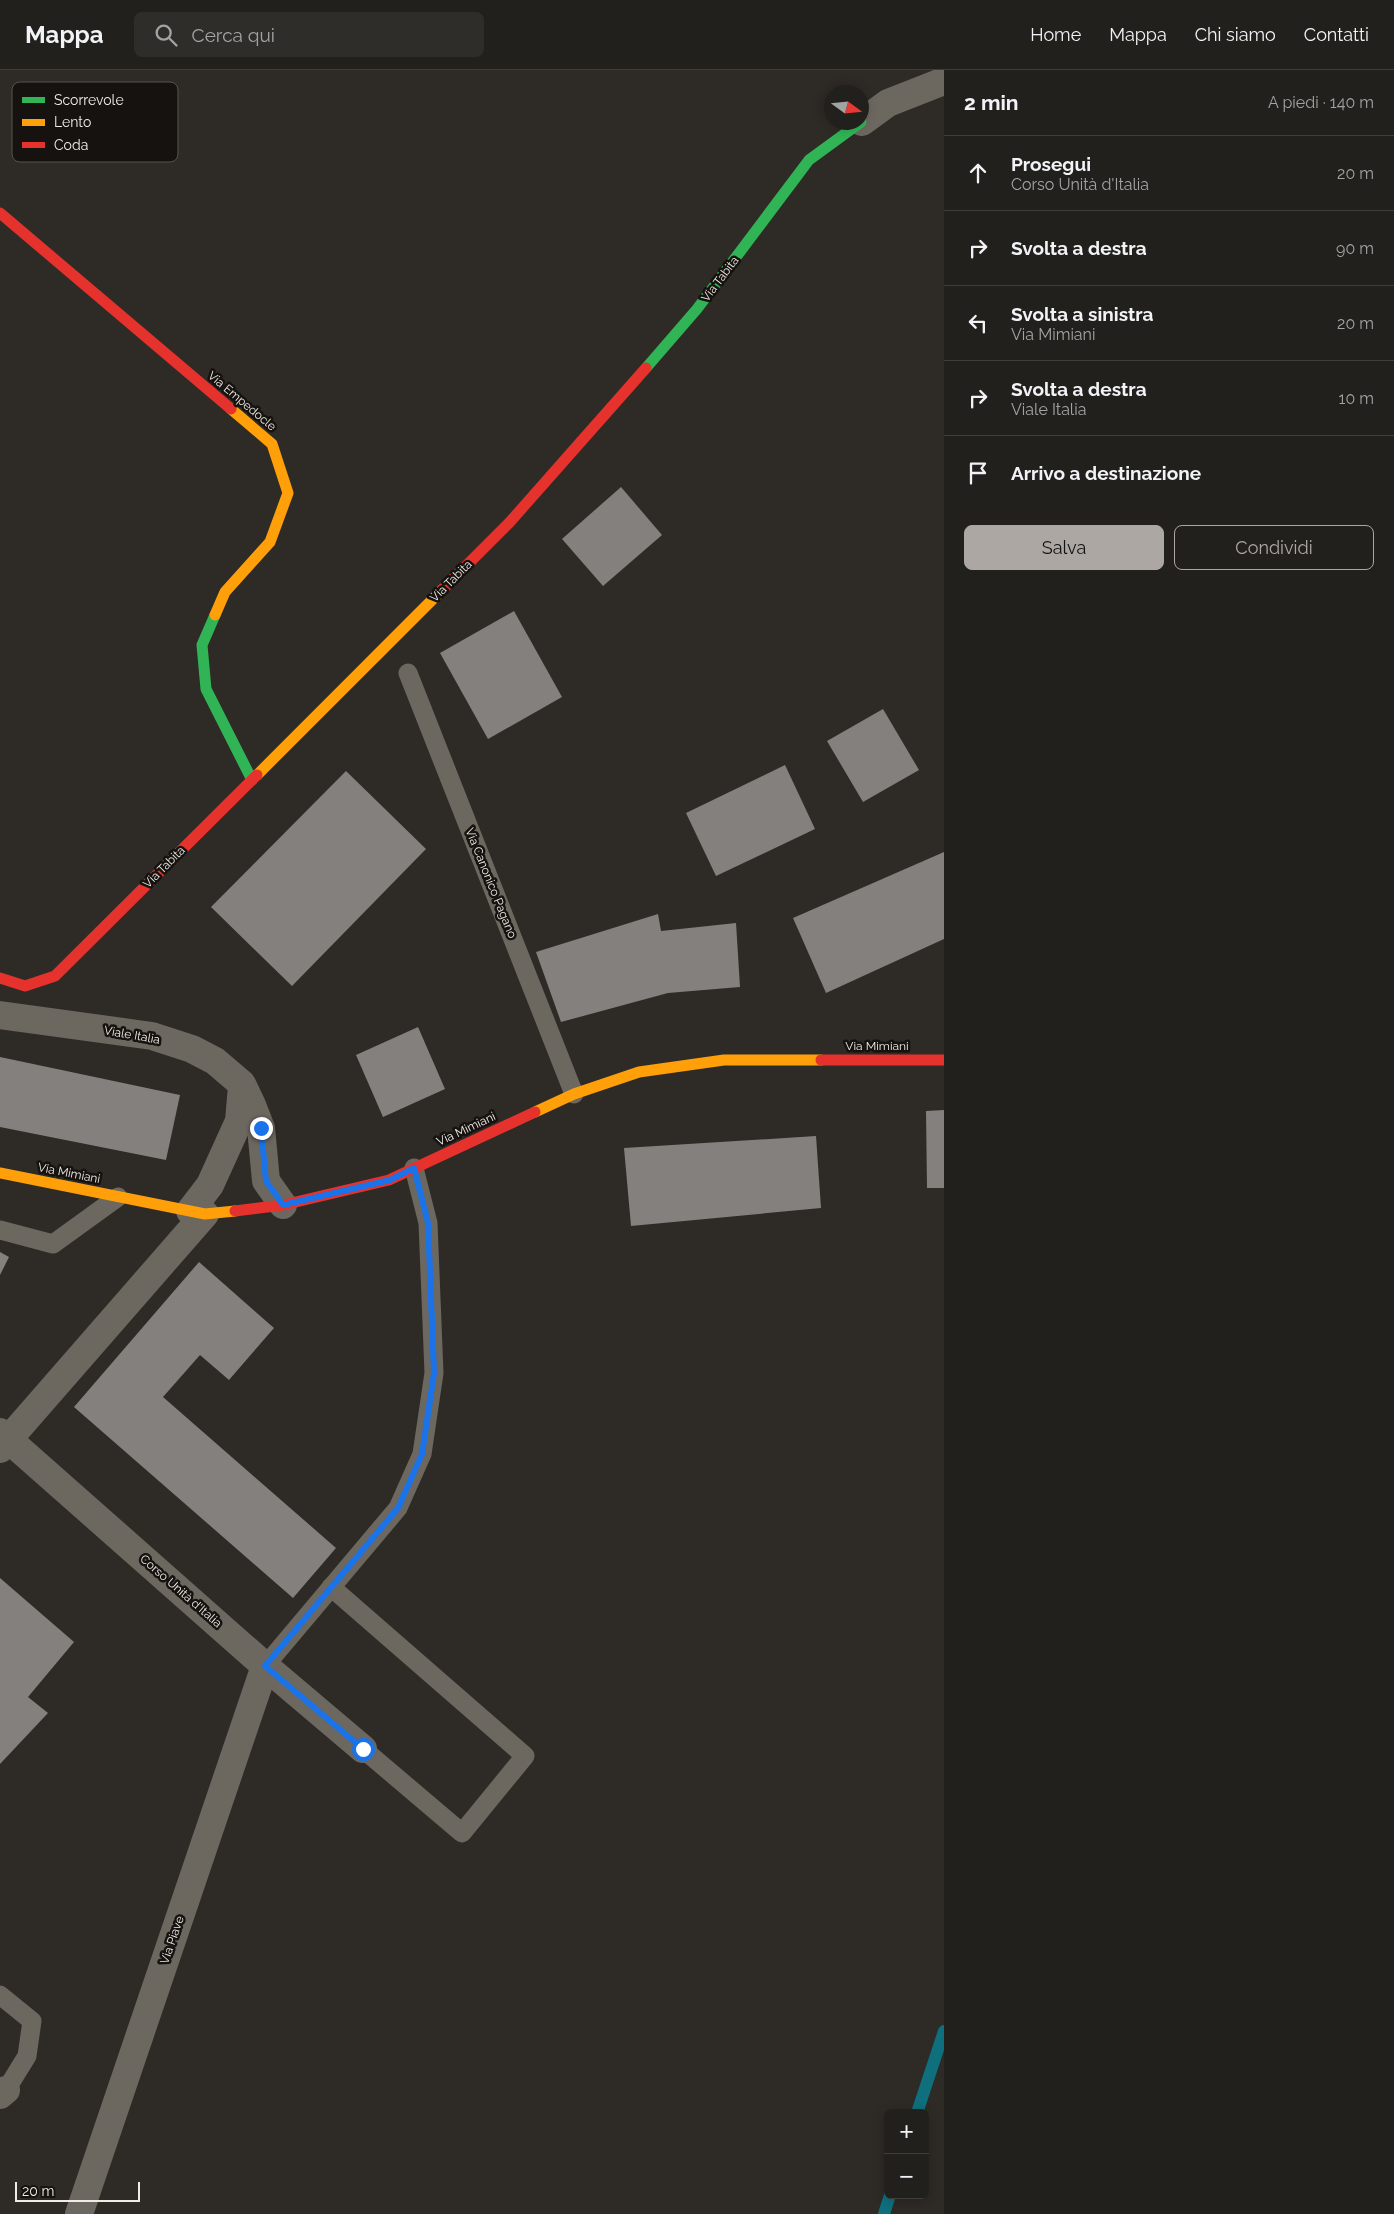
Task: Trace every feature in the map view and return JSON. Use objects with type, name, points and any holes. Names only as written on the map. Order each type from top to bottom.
[{"type":"street","name":"Via Tabita","points":[[869,116],[888,103],[944,81]]},
{"type":"street","name":"Via Tabita","points":[[0,978],[25,986],[55,976],[252,780],[509,523],[698,309],[809,160],[850,130]]},
{"type":"street","name":"Via Empedocle","points":[[0,214],[272,444],[288,493],[270,542],[226,592],[202,645],[206,689],[252,780]]},
{"type":"street","name":"Viale Italia","points":[[0,1015],[152,1036],[200,1053],[215,1061],[242,1084],[261,1128],[266,1181],[283,1205]]},
{"type":"street","name":"Via Mimiani","points":[[0,1173],[197,1212],[283,1205],[390,1180],[574,1094],[639,1072],[724,1060],[944,1060]]},
{"type":"street","points":[[3,1440],[197,1212],[239,1121],[242,1084]]},
{"type":"street","name":"Corso Unità d'Italia","points":[[3,1440],[363,1749]]},
{"type":"street","name":"Via Piave","points":[[79,2214],[265,1666]]},
{"type":"lane","name":"Via Canonico Pagano","points":[[408,673],[574,1094]]},
{"type":"lane","points":[[265,1666],[398,1508],[422,1454],[434,1364],[428,1223],[414,1168]]},
{"type":"lane","points":[[0,1230],[53,1244],[118,1197]]},
{"type":"lane","points":[[332,1587],[525,1756],[462,1833],[363,1749]]},
{"type":"lane","points":[[0,1995],[32,2021],[27,2056],[3,2092]]},
{"type":"building","points":[[621,487],[662,535],[603,586],[562,539]]},
{"type":"building","points":[[514,611],[562,697],[488,739],[440,653]]},
{"type":"building","points":[[883,709],[919,770],[863,802],[827,741]]},
{"type":"building","points":[[785,765],[815,829],[716,876],[686,813]]},
{"type":"building","points":[[346,771],[426,849],[292,986],[211,907]]},
{"type":"building","points":[[944,852],[944,939],[826,993],[793,918]]},
{"type":"building","points":[[658,914],[661,931],[736,923],[740,987],[668,993],[561,1022],[536,952]]},
{"type":"building","points":[[418,1027],[445,1089],[383,1117],[356,1055]]},
{"type":"building","points":[[0,1057],[180,1095],[166,1160],[0,1127]]},
{"type":"building","points":[[944,1110],[944,1188],[927,1188],[926,1111]]},
{"type":"building","points":[[816,1136],[821,1208],[631,1226],[624,1148]]},
{"type":"building","points":[[0,1252],[9,1257],[0,1275]]},
{"type":"building","points":[[199,1262],[274,1328],[229,1380],[200,1355],[163,1397],[336,1548],[293,1598],[74,1407]]},
{"type":"building","points":[[0,1578],[74,1642],[28,1697],[48,1713],[0,1764]]},
{"type":"waterway","points":[[918,2109],[944,2031]]},
{"type":"waterway","points":[[884,2214],[889,2199]]},
{"type":"traffic: fast","points":[[646,368],[697,309],[809,160],[850,130]]},
{"type":"traffic: fast","points":[[215,615],[202,645],[206,689],[252,780]]},
{"type":"traffic: slow","points":[[215,615],[225,592],[270,542],[288,493],[272,444],[231,409]]},
{"type":"traffic: slow","points":[[257,775],[443,589]]},
{"type":"traffic: slow","points":[[535,1112],[574,1094],[639,1072],[724,1060],[821,1060]]},
{"type":"traffic: slow","points":[[0,1173],[205,1214],[235,1211]]},
{"type":"traffic: jam","points":[[0,213],[231,409]]},
{"type":"traffic: jam","points":[[443,589],[509,523],[646,368]]},
{"type":"traffic: jam","points":[[0,978],[25,986],[55,976],[257,775]]},
{"type":"traffic: jam","points":[[821,1060],[944,1060]]},
{"type":"traffic: jam","points":[[235,1211],[283,1205],[389,1180],[535,1112]]},
{"type":"route","points":[[261,1128],[266,1181],[283,1205],[390,1180],[414,1168],[428,1223],[434,1373],[422,1454],[398,1508],[265,1666],[363,1749]]}]
